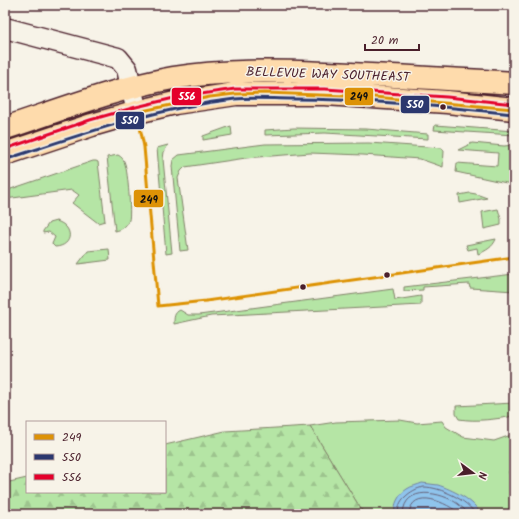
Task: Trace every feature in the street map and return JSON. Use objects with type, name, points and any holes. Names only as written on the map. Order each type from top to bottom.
[{"type":"main road","name":"BELLEVUE WAY SOUTHEAST","points":[[5,128],[91,99],[132,88],[173,78],[210,74],[282,71],[372,74],[514,83]]},
{"type":"main road","name":"BELLEVUE WAY SOUTHEAST","points":[[5,154],[92,125],[137,112],[175,103],[236,94],[325,94],[514,109]]},
{"type":"street","points":[[5,28],[118,58],[127,69],[137,112]]},
{"type":"green space","points":[[435,125],[514,131],[514,135],[434,130]]},
{"type":"green space","points":[[231,126],[232,135],[203,140],[203,136]]},
{"type":"green space","points":[[294,128],[366,129],[428,134],[428,139],[325,133],[265,135],[265,130]]},
{"type":"green space","points":[[369,143],[442,148],[444,151],[443,167],[420,159],[310,153],[246,158],[185,167],[181,171],[178,178],[188,250],[180,251],[172,166],[173,160],[179,155],[265,144]]},
{"type":"green space","points":[[472,143],[504,146],[514,145],[514,187],[511,184],[456,172],[457,163],[497,166],[498,153],[458,150]]},
{"type":"green space","points":[[168,145],[164,152],[163,159],[172,253],[166,254],[157,148]]},
{"type":"green space","points":[[118,155],[125,163],[130,216],[125,226],[115,231],[107,157]]},
{"type":"green space","points":[[93,161],[98,162],[105,221],[98,223],[72,203],[79,195],[72,190],[5,199],[5,191]]},
{"type":"green space","points":[[470,193],[487,198],[460,203],[459,195]]},
{"type":"green space","points":[[498,209],[501,225],[484,229],[482,212]]},
{"type":"green space","points":[[56,221],[66,227],[69,231],[69,236],[66,243],[55,247],[52,244],[55,237],[49,232],[43,233],[43,231],[49,223]]},
{"type":"green space","points":[[496,239],[489,248],[478,254],[477,248],[468,250],[466,245]]},
{"type":"green space","points":[[109,249],[110,260],[78,264],[88,251]]},
{"type":"green space","points":[[514,274],[514,291],[470,288],[469,284],[423,287],[423,290],[404,291],[404,287]]},
{"type":"green space","points":[[393,289],[395,300],[421,296],[421,305],[211,316],[174,324],[175,316],[180,310],[188,315],[199,315]]},
{"type":"green space","points":[[514,403],[514,416],[473,420],[459,419],[456,414],[456,406]]},
{"type":"green space","points":[[400,420],[417,423],[442,421],[446,427],[463,437],[494,441],[514,434],[514,457],[509,472],[514,496],[514,514],[364,514],[310,426],[336,422]]},
{"type":"green space","points":[[310,426],[364,514],[5,514],[5,483],[26,478],[26,493],[166,493],[166,445],[225,431]]},
{"type":"green space","points":[[514,457],[514,496],[509,472]]},
{"type":"water","points":[[422,483],[438,485],[449,489],[468,500],[478,509],[480,514],[395,514],[396,503],[401,494],[409,488]]},
{"type":"transit line","name":"556","points":[[5,149],[90,120],[136,107],[174,98],[235,89],[325,89],[447,97],[514,104]]},
{"type":"transit line","name":"249","points":[[514,109],[374,97],[265,93],[210,97],[137,112],[144,147],[158,306],[206,301],[514,257]]},
{"type":"transit line","name":"550","points":[[7,159],[91,131],[148,115],[206,103],[235,99],[320,99],[431,106],[513,114]]}]
